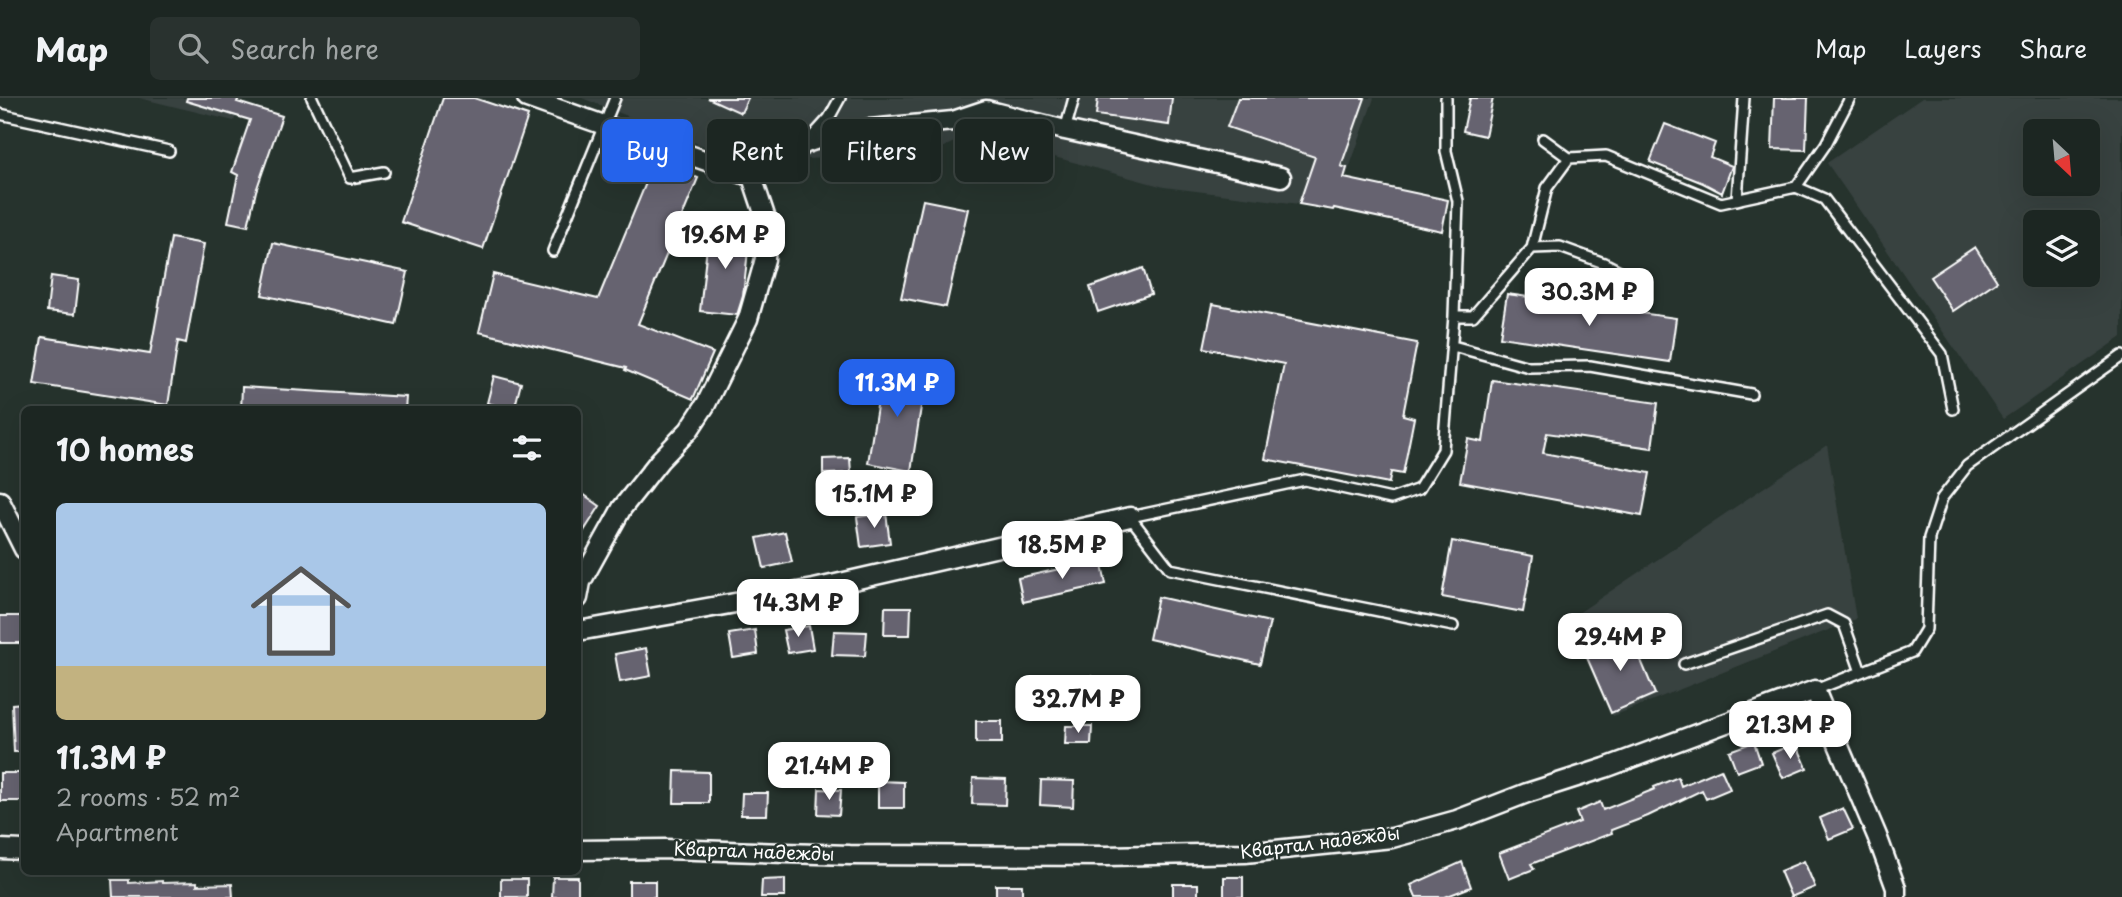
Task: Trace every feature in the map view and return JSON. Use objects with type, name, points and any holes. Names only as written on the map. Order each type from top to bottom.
[{"type":"street","points":[[527,98],[602,123]]},
{"type":"street","points":[[808,142],[839,132],[953,121],[986,110],[1281,177]]},
{"type":"street","points":[[581,580],[622,508],[660,460],[689,430],[706,404],[748,318],[765,259],[767,222],[754,182]]},
{"type":"street","points":[[0,501],[21,543]]},
{"type":"street","points":[[581,630],[814,589],[1129,516]]},
{"type":"street","points":[[1815,690],[1877,836],[1896,897]]},
{"type":"street","name":"Квартал надежды","points":[[581,849],[850,855],[1121,856],[1245,853],[1392,838],[1457,820],[1815,690]]},
{"type":"street","points":[[0,849],[21,850]]},
{"type":"lane","points":[[312,98],[349,178],[384,172]]},
{"type":"lane","points":[[606,119],[615,98]]},
{"type":"lane","points":[[808,141],[829,118],[840,98]]},
{"type":"lane","points":[[1065,130],[1074,98]]},
{"type":"lane","points":[[1446,98],[1446,151],[1458,201],[1453,346],[1443,450],[1419,489],[1391,499],[1305,480],[1129,516],[1170,569],[1453,625]]},
{"type":"lane","points":[[1737,200],[1744,98]]},
{"type":"lane","points":[[1796,187],[1826,145],[1850,98]]},
{"type":"lane","points":[[0,114],[169,151]]},
{"type":"lane","points":[[553,251],[602,129]]},
{"type":"lane","points":[[1543,139],[1569,158],[1606,156],[1721,203],[1796,187],[1824,199],[1942,354],[1953,409]]},
{"type":"lane","points":[[1454,316],[1473,316],[1532,248],[1547,188],[1569,158]]},
{"type":"lane","points":[[1532,248],[1560,247],[1604,263],[1633,278]]},
{"type":"lane","points":[[1453,346],[1529,367],[1590,366],[1751,394]]},
{"type":"lane","points":[[1815,690],[1912,652],[1926,629],[1929,538],[1942,498],[1968,466],[2122,356]]},
{"type":"lane","points":[[1684,664],[1827,615],[1844,624],[1861,672]]},
{"type":"shaded area","points":[[139,98],[242,98],[234,121]]},
{"type":"shaded area","points":[[582,98],[1374,98],[1334,211],[1164,187],[1053,157],[1053,119],[955,119],[955,142],[941,148],[941,119],[822,119],[822,158],[808,159],[808,119],[707,119],[707,147],[693,142],[693,119],[635,119]]},
{"type":"shaded area","points":[[1922,98],[2122,98],[2122,337],[2003,419],[1827,163]]},
{"type":"shaded area","points":[[1827,445],[1856,619],[1613,716],[1568,620]]},
{"type":"building","points":[[187,98],[239,98],[237,102],[282,116],[256,191],[248,226],[228,222],[238,175],[232,172],[250,120],[186,101]]},
{"type":"building","points":[[443,98],[474,98],[528,116],[483,249],[401,222]]},
{"type":"building","points":[[708,98],[748,98],[741,113]]},
{"type":"building","points":[[1098,98],[1172,98],[1169,125],[1096,115]]},
{"type":"building","points":[[1238,98],[1365,98],[1341,166],[1347,168],[1344,178],[1448,200],[1442,231],[1334,208],[1333,210],[1299,204],[1315,157],[1227,127]]},
{"type":"building","points":[[1470,98],[1493,98],[1485,136],[1463,131]]},
{"type":"building","points":[[1774,98],[1808,98],[1806,150],[1772,149]]},
{"type":"building","points":[[1665,124],[1715,143],[1710,157],[1732,166],[1722,193],[1650,162]]},
{"type":"building","points":[[693,176],[698,178],[638,324],[713,353],[693,399],[625,370],[626,368],[479,332],[493,274],[598,299],[646,182],[693,182]]},
{"type":"building","points":[[923,200],[968,209],[946,307],[901,298]]},
{"type":"building","points":[[709,228],[750,232],[743,296],[737,315],[700,311]]},
{"type":"building","points":[[171,238],[204,244],[186,343],[178,341],[168,405],[34,384],[42,337],[150,354]]},
{"type":"building","points":[[273,243],[408,272],[396,325],[262,295]]},
{"type":"building","points":[[1975,247],[1997,281],[1953,311],[1930,277]]},
{"type":"building","points":[[1143,268],[1151,294],[1098,312],[1090,287]]},
{"type":"building","points":[[51,276],[79,280],[75,314],[47,311]]},
{"type":"building","points":[[1507,294],[1676,318],[1670,362],[1500,337]]},
{"type":"building","points":[[1213,304],[1417,343],[1403,415],[1414,418],[1403,474],[1391,472],[1389,483],[1265,459],[1284,364],[1204,348]]},
{"type":"building","points":[[883,368],[926,375],[911,471],[868,463]]},
{"type":"building","points":[[494,376],[521,383],[515,406],[487,403]]},
{"type":"building","points":[[1492,380],[1658,403],[1652,448],[1547,433],[1543,453],[1650,473],[1642,516],[1460,482],[1468,439],[1483,442]]},
{"type":"building","points":[[242,387],[406,397],[405,406],[241,406]]},
{"type":"building","points":[[850,458],[851,473],[823,474],[823,459]]},
{"type":"building","points":[[583,494],[600,506],[581,535]]},
{"type":"building","points":[[886,513],[890,543],[861,547],[857,517]]},
{"type":"building","points":[[785,532],[792,562],[764,568],[757,538]]},
{"type":"building","points":[[1452,541],[1533,556],[1523,612],[1442,597]]},
{"type":"building","points":[[1101,560],[1106,584],[1023,602],[1018,578]]},
{"type":"building","points":[[1158,597],[1270,622],[1260,664],[1149,639]]},
{"type":"building","points":[[885,607],[911,607],[910,635],[884,635]]},
{"type":"building","points":[[0,616],[21,616],[21,643],[0,643]]},
{"type":"building","points":[[809,626],[813,649],[788,653],[783,630]]},
{"type":"building","points":[[755,630],[758,654],[733,658],[729,634]]},
{"type":"building","points":[[834,631],[867,632],[865,656],[832,655]]},
{"type":"building","points":[[1630,634],[1655,694],[1611,713],[1585,653]]},
{"type":"building","points":[[646,648],[651,676],[620,682],[615,654]]},
{"type":"building","points":[[1091,676],[1092,697],[1055,698],[1055,677]]},
{"type":"building","points":[[21,703],[21,752],[14,752],[12,704]]},
{"type":"building","points":[[976,721],[1002,721],[1002,743],[976,743]]},
{"type":"building","points":[[1066,726],[1092,726],[1091,744],[1065,744]]},
{"type":"building","points":[[1754,742],[1761,763],[1737,772],[1729,751]]},
{"type":"building","points":[[1796,743],[1807,768],[1783,778],[1772,753]]},
{"type":"building","points":[[1721,769],[1730,789],[1706,799],[1702,790],[1611,830],[1612,833],[1531,864],[1534,869],[1509,879],[1499,853],[1580,822],[1576,812],[1600,802],[1603,810],[1678,777],[1681,786]]},
{"type":"building","points":[[675,771],[709,772],[709,803],[674,803]]},
{"type":"building","points":[[0,773],[21,773],[21,801],[0,801]]},
{"type":"building","points":[[973,778],[1006,779],[1005,805],[972,804]]},
{"type":"building","points":[[1041,780],[1074,781],[1073,807],[1040,805]]},
{"type":"building","points":[[878,781],[904,782],[904,808],[878,808]]},
{"type":"building","points":[[819,789],[841,790],[839,815],[818,814]]},
{"type":"building","points":[[742,793],[768,793],[767,815],[741,815]]},
{"type":"building","points":[[1843,808],[1853,829],[1829,839],[1820,818]]},
{"type":"building","points":[[1804,861],[1815,887],[1791,897],[1780,871]]},
{"type":"building","points":[[1462,862],[1471,887],[1445,897],[1416,897],[1411,885]]},
{"type":"building","points":[[553,877],[578,877],[578,897],[552,897]]},
{"type":"building","points":[[1224,877],[1243,877],[1243,897],[1224,897]]},
{"type":"building","points":[[501,879],[527,879],[527,897],[501,897]]},
{"type":"building","points":[[785,879],[785,897],[761,897],[762,880]]},
{"type":"building","points":[[112,880],[129,880],[129,883],[162,881],[197,882],[197,885],[232,884],[233,897],[113,897]]},
{"type":"building","points":[[629,881],[655,881],[655,897],[629,897]]},
{"type":"building","points":[[1173,884],[1198,884],[1198,897],[1173,897]]},
{"type":"building","points":[[996,885],[1022,885],[1022,897],[996,897]]}]
